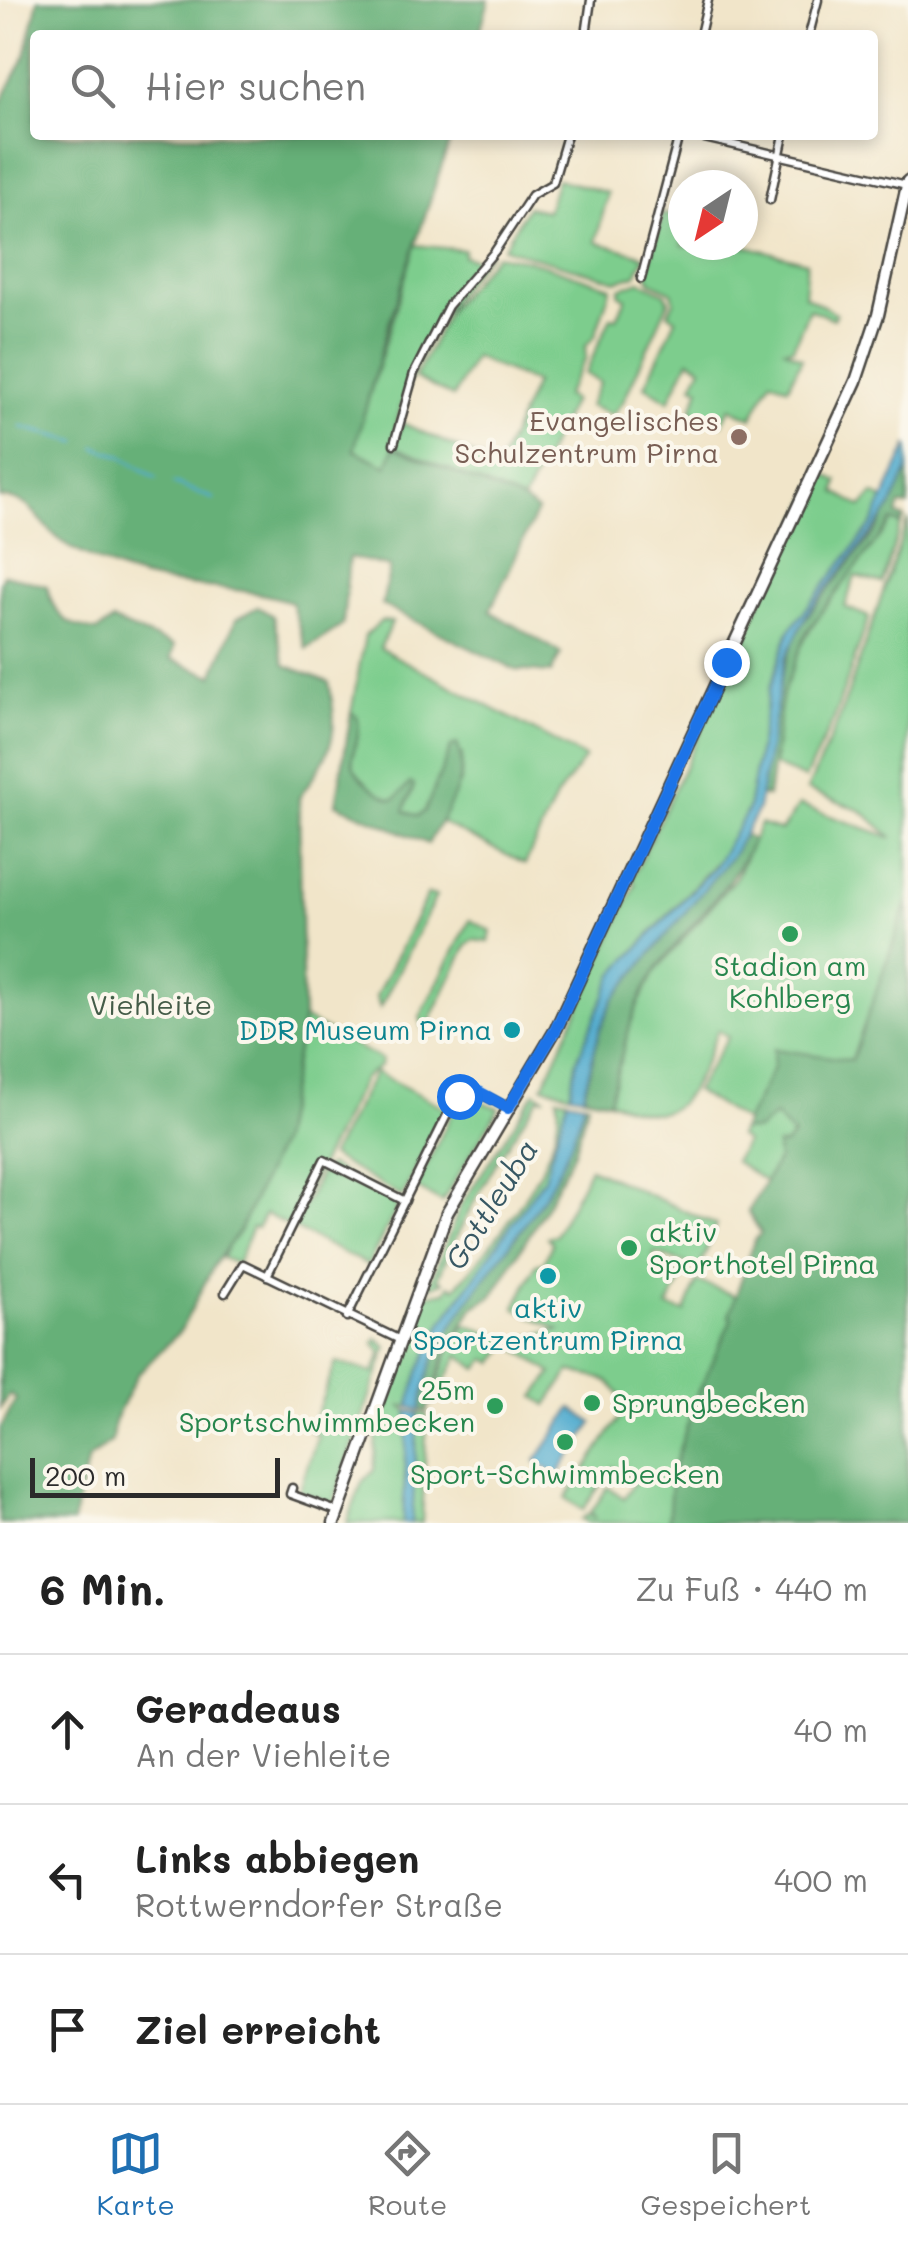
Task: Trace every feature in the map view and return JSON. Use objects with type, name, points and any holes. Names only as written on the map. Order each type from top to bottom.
[{"type":"main road","points":[[336,1518],[447,1213],[556,1029],[856,381],[878,315],[908,183]]},
{"type":"street","points":[[587,30],[591,0]]},
{"type":"street","points":[[701,30],[708,0]]},
{"type":"street","points":[[810,30],[818,0]]},
{"type":"street","points":[[394,444],[414,373],[448,306],[495,251],[526,202],[553,183],[566,140]]},
{"type":"street","points":[[641,279],[678,140]]},
{"type":"street","points":[[712,140],[908,183]]},
{"type":"street","points":[[770,200],[783,140]]},
{"type":"street","points":[[347,1316],[459,1096],[479,1092],[508,1108]]},
{"type":"street","points":[[267,1276],[324,1160],[405,1202]]},
{"type":"street","points":[[224,1293],[243,1264],[398,1339]]},
{"type":"street","points":[[292,1488],[290,1494],[336,1518]]},
{"type":"green space","points":[[38,0],[489,0],[480,30],[31,30]]},
{"type":"green space","points":[[30,34],[30,140],[450,140],[388,326],[354,450],[387,466],[394,447],[523,501],[537,511],[490,611],[561,653],[551,673],[515,670],[382,605],[390,567],[349,557],[343,625],[306,649],[291,602],[245,591],[154,580],[109,566],[71,548],[28,506],[0,498],[0,104],[25,56]]},
{"type":"green space","points":[[557,179],[608,193],[596,242],[645,256],[636,275],[617,281],[503,248],[527,207],[547,211]]},
{"type":"green space","points":[[663,213],[668,214],[668,260],[758,260],[758,249],[807,262],[804,295],[836,313],[833,319],[809,309],[793,348],[785,349],[802,358],[788,387],[771,380],[752,418],[730,408],[722,424],[691,411],[700,388],[693,385],[702,367],[689,360],[669,401],[645,386],[676,319],[668,313],[674,301],[672,292],[651,282],[647,273]]},
{"type":"green space","points":[[415,245],[464,250],[463,256],[479,260],[490,252],[455,296],[427,343],[406,393],[392,447],[402,423],[498,466],[535,383],[474,357],[453,397],[415,378],[450,308],[495,255],[529,260],[611,287],[595,336],[585,347],[586,358],[565,396],[573,400],[523,501],[395,447],[387,466],[353,450]]},
{"type":"green space","points":[[640,281],[666,294],[669,301],[623,402],[612,415],[589,406],[600,382],[585,374],[611,317],[617,318],[626,298],[619,294],[620,288]]},
{"type":"green space","points":[[908,470],[908,506],[900,505],[897,515],[904,518],[901,524],[892,521],[807,631],[783,693],[768,796],[760,796],[776,691],[797,629],[878,528]]},
{"type":"green space","points":[[821,472],[838,481],[836,492],[862,507],[873,494],[885,500],[873,523],[789,631],[769,691],[748,809],[727,850],[614,974],[577,1060],[570,1094],[543,1086],[635,885],[633,877]]},
{"type":"green space","points":[[908,520],[908,901],[852,1061],[774,1050],[773,1068],[746,1122],[695,1091],[728,1037],[718,1030],[696,1080],[669,1110],[645,1112],[609,1101],[633,1015],[654,973],[736,877],[760,824],[781,831],[799,805],[893,838],[862,811],[807,790],[839,719]]},
{"type":"green space","points":[[892,521],[901,524],[882,583],[855,576],[845,607],[869,617],[834,719],[805,779],[774,766],[784,688],[809,631]]},
{"type":"green space","name":"Viehleite","points":[[4,574],[47,586],[58,612],[77,626],[97,631],[113,621],[174,646],[171,659],[213,676],[236,619],[258,607],[273,616],[285,665],[329,682],[334,718],[326,755],[299,798],[303,1018],[280,1141],[240,1230],[214,1265],[181,1330],[137,1375],[114,1422],[112,1441],[88,1459],[73,1523],[0,1523],[0,1429],[16,1399],[10,1394],[0,1408],[0,583]]},
{"type":"green space","points":[[381,621],[392,622],[380,648],[585,758],[557,796],[525,864],[440,822],[461,780],[462,754],[451,748],[425,811],[418,816],[403,812],[414,786],[410,784],[395,799],[390,798],[370,786],[355,769],[358,724],[357,716],[351,713],[365,636]]},
{"type":"green space","points":[[351,713],[357,716],[358,724],[353,758],[358,774],[370,786],[395,799],[410,783],[414,785],[404,811],[418,816],[425,811],[451,747],[457,744],[461,757],[459,782],[428,844],[336,804]]},
{"type":"green space","points":[[744,835],[753,840],[744,858],[647,985],[628,1033],[609,1101],[584,1096],[600,1029],[613,1000]]},
{"type":"green space","points":[[428,894],[436,896],[380,1008],[376,996]]},
{"type":"green space","points":[[908,901],[908,1523],[668,1523],[672,1472],[696,1398],[732,1318],[729,1316],[754,1241],[761,1233],[748,1212],[778,1159],[777,1145],[785,1145],[793,1135],[775,1116],[757,1130],[741,1130],[773,1068],[774,1049],[852,1060]]},
{"type":"green space","points":[[470,920],[491,931],[489,942],[473,940],[467,945],[430,1021],[432,1034],[424,1030],[420,1017]]},
{"type":"green space","points":[[303,1018],[382,1060],[364,1078],[289,1226],[265,1214],[257,1228],[252,1227],[237,1264],[222,1258],[280,1141]]},
{"type":"green space","points":[[375,1072],[446,1108],[402,1197],[330,1156]]},
{"type":"green space","points":[[535,1092],[546,1098],[539,1097],[483,1185],[438,1279],[443,1282],[428,1288],[461,1205]]},
{"type":"green space","points":[[467,1096],[499,1108],[442,1202],[416,1188],[456,1104]]},
{"type":"green space","points":[[557,1097],[568,1099],[544,1178],[443,1322],[420,1369],[409,1407],[401,1406],[408,1411],[403,1523],[347,1523],[362,1482],[374,1470],[377,1432],[424,1295],[445,1292],[450,1285],[455,1288],[507,1224],[552,1144],[558,1119]]},
{"type":"green space","points":[[584,1102],[588,1103],[574,1152],[542,1214],[493,1295],[473,1308],[446,1352],[427,1411],[420,1410],[438,1351],[538,1205],[572,1141]]},
{"type":"green space","points":[[775,1116],[793,1135],[766,1182],[734,1161],[746,1142],[738,1136],[741,1130],[757,1130]]},
{"type":"green space","points":[[329,1165],[400,1202],[368,1265],[293,1228],[322,1170]]},
{"type":"green space","points":[[590,1168],[716,1225],[700,1268],[654,1253],[654,1268],[662,1268],[663,1261],[681,1280],[668,1307],[685,1312],[697,1281],[736,1296],[729,1316],[733,1318],[693,1406],[668,1523],[589,1523],[582,1519],[589,1514],[596,1518],[591,1512],[608,1487],[624,1498],[634,1482],[613,1467],[583,1510],[566,1498],[627,1407],[614,1387],[603,1379],[570,1371],[547,1405],[535,1397],[552,1373],[509,1344],[494,1363],[486,1359],[478,1369],[459,1355],[432,1405],[448,1354],[466,1324],[508,1340],[559,1330],[515,1308],[536,1264],[544,1262],[552,1244],[547,1237],[555,1235]]},
{"type":"green space","points":[[377,1338],[387,1347],[333,1504],[299,1491],[318,1435],[310,1431],[336,1362],[373,1373],[382,1353],[374,1343]]},
{"type":"green space","points":[[418,1413],[427,1415],[422,1523],[412,1523]]},
{"type":"water","points":[[908,445],[908,470],[890,509],[807,614],[785,659],[758,809],[733,854],[613,1000],[600,1029],[583,1096],[570,1094],[577,1060],[614,974],[714,867],[748,810],[769,691],[789,631],[873,523]]},
{"type":"water","points":[[568,1099],[584,1102],[556,1174],[457,1318],[432,1365],[420,1410],[409,1407],[420,1369],[443,1322],[544,1178]]},
{"type":"water","name":"Sport-Schwimmbecken","points":[[572,1408],[593,1423],[557,1476],[536,1461]]},
{"type":"water","points":[[408,1411],[418,1413],[412,1523],[403,1523]]},
{"type":"waterway","points":[[21,427],[78,442]]},
{"type":"waterway","points":[[95,447],[121,456],[156,478]]},
{"type":"waterway","points":[[173,483],[214,499]]},
{"type":"place","name":"Evangelisches Schulzentrum Pirna","points":[[739,437]]},
{"type":"place","name":"Stadion am Kohlberg","points":[[790,934]]},
{"type":"place","name":"DDR Museum Pirna","points":[[512,1030]]},
{"type":"place","name":"aktiv Sporthotel Pirna","points":[[629,1248]]},
{"type":"place","name":"aktiv Sportzentrum Pirna","points":[[548,1276]]},
{"type":"place","name":"Sprungbecken","points":[[592,1403]]},
{"type":"place","name":"25m Sportschwimmbecken","points":[[495,1406]]},
{"type":"place","name":"Sport-Schwimmbecken","points":[[565,1442]]},
{"type":"route","points":[[459,1096],[479,1092],[508,1108],[525,1082],[556,1029],[726,662]]},
{"type":"water label","name":"Gottleuba","points":[[492,1205]]}]
